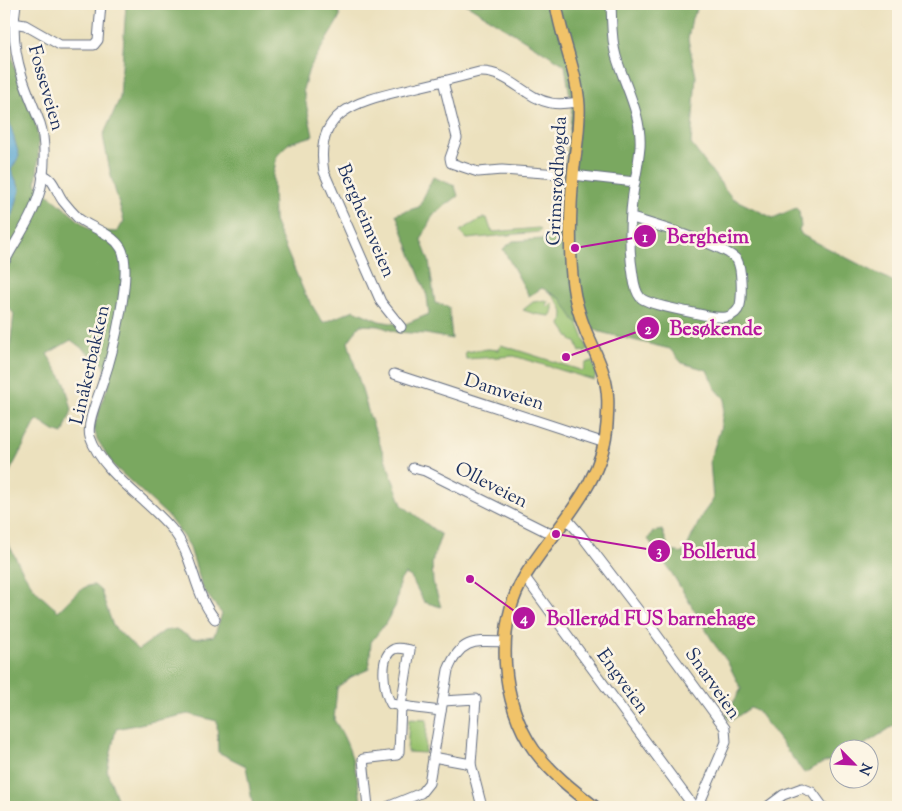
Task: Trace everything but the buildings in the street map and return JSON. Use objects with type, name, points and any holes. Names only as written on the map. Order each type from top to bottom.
[{"type":"main road","name":"Grimsrødhøgda","points":[[556,4],[574,72],[578,102],[578,130],[571,202],[573,284],[579,313],[604,375],[607,418],[604,443],[589,486],[518,587],[512,605],[506,642],[505,667],[513,708],[529,742],[557,776],[595,807]]},
{"type":"street","name":"Fosseveien","points":[[4,263],[33,209],[40,190],[44,143],[22,75],[14,39],[13,23],[16,4]]},
{"type":"street","points":[[13,23],[25,25],[60,45],[94,45],[98,40],[101,4]]},
{"type":"street","points":[[611,4],[614,50],[639,126],[640,146],[635,182],[632,218],[630,248],[636,288],[640,298],[649,302],[719,318],[734,314],[739,308],[740,301],[740,267],[736,259],[715,247],[632,218]]},
{"type":"street","name":"Bergheimveien","points":[[401,327],[379,297],[324,172],[321,150],[332,122],[356,104],[370,98],[486,71],[505,78],[550,103],[578,102]]},
{"type":"street","points":[[443,81],[457,138],[450,158],[451,163],[478,172],[502,170],[559,174]]},
{"type":"street","name":"Linåkerbakken","points":[[42,175],[52,180],[63,201],[77,217],[113,239],[121,248],[124,258],[123,298],[117,332],[91,421],[90,436],[102,459],[133,493],[165,520],[180,540],[198,592],[215,619]]},
{"type":"street","points":[[573,175],[635,182]]},
{"type":"street","name":"Damveien","points":[[394,374],[604,443]]},
{"type":"street","name":"Olleveien","points":[[413,468],[425,471],[553,535]]},
{"type":"street","name":"Snarveien","points":[[566,518],[581,535],[726,728],[726,742],[698,807]]},
{"type":"street","name":"Engveien","points":[[524,576],[694,807]]},
{"type":"street","points":[[387,807],[422,793],[430,777],[448,670],[454,656],[459,650],[478,642],[506,642]]},
{"type":"street","points":[[368,807],[363,759],[399,754],[401,706],[410,650],[396,648],[390,652],[385,661],[384,676],[389,703],[401,706],[441,711]]},
{"type":"street","points":[[443,701],[476,698],[471,764],[482,807]]},
{"type":"street","points":[[434,757],[471,764]]},
{"type":"street","points":[[767,807],[783,795],[802,788],[812,792],[824,807]]},
{"type":"green space","points":[[4,4],[11,4],[9,27],[15,69],[37,130],[39,151],[36,184],[90,230],[117,232],[124,221],[111,176],[103,136],[120,98],[126,4],[146,4],[152,9],[156,4],[338,4],[340,17],[309,69],[303,89],[313,136],[289,143],[277,156],[273,176],[274,221],[305,294],[323,323],[354,310],[379,321],[403,325],[429,314],[427,296],[396,214],[419,207],[433,177],[455,186],[458,196],[433,215],[421,240],[429,261],[435,303],[449,307],[452,339],[426,334],[396,332],[379,326],[360,325],[348,342],[369,414],[402,505],[441,535],[432,562],[433,582],[441,607],[424,602],[411,577],[405,574],[400,581],[396,605],[385,624],[371,642],[369,669],[351,677],[337,688],[334,720],[350,751],[362,807],[253,807],[246,766],[218,752],[217,721],[188,714],[116,729],[107,771],[120,807],[4,807],[4,536],[33,587],[58,611],[79,591],[94,585],[101,591],[113,626],[138,650],[164,631],[176,629],[193,639],[214,636],[222,614],[203,589],[189,545],[168,516],[114,466],[97,439],[94,428],[110,382],[103,364],[71,340],[47,354],[65,383],[72,410],[63,434],[54,431],[37,420],[7,477],[4,489],[4,386],[10,378],[4,367],[10,347],[14,314],[4,301],[4,234],[13,214],[20,189],[11,170],[7,113],[4,111]]},
{"type":"green space","points":[[466,4],[700,4],[692,18],[688,39],[696,76],[691,144],[732,198],[773,218],[796,208],[799,211],[801,227],[799,230],[802,235],[898,284],[898,723],[875,738],[830,738],[830,761],[804,773],[757,710],[750,708],[729,720],[726,715],[741,689],[727,661],[648,539],[653,532],[662,530],[670,551],[684,553],[702,515],[713,500],[710,460],[720,430],[725,399],[715,388],[707,370],[682,363],[670,349],[600,332],[575,321],[561,299],[542,288],[529,296],[503,249],[513,241],[543,239],[564,220],[562,209],[572,109],[565,65]]},
{"type":"green space","points":[[483,218],[487,218],[491,230],[494,232],[539,228],[541,230],[538,232],[467,239],[460,231]]},
{"type":"green space","points":[[564,288],[588,349],[585,353],[583,351],[580,352],[576,342],[572,341],[561,325],[563,314],[561,307],[549,292]]},
{"type":"green space","points":[[548,301],[546,305],[549,307],[552,303],[553,305],[550,316],[523,310],[533,302]]},
{"type":"green space","points":[[501,345],[583,371],[586,363],[592,361],[595,378],[594,380],[514,356],[466,359],[465,352],[488,349],[499,350]]},
{"type":"green space","points":[[409,719],[427,720],[425,753],[407,752]]},
{"type":"water","points":[[4,111],[7,113],[19,156],[11,170],[20,189],[13,214],[4,234]]},
{"type":"place","name":"Bergheim","points":[[575,248]]},
{"type":"place","name":"Besøkende","points":[[566,357]]},
{"type":"place","name":"Bollerud","points":[[556,534]]},
{"type":"place","name":"Bollerød FUS barnehage","points":[[470,579]]}]
